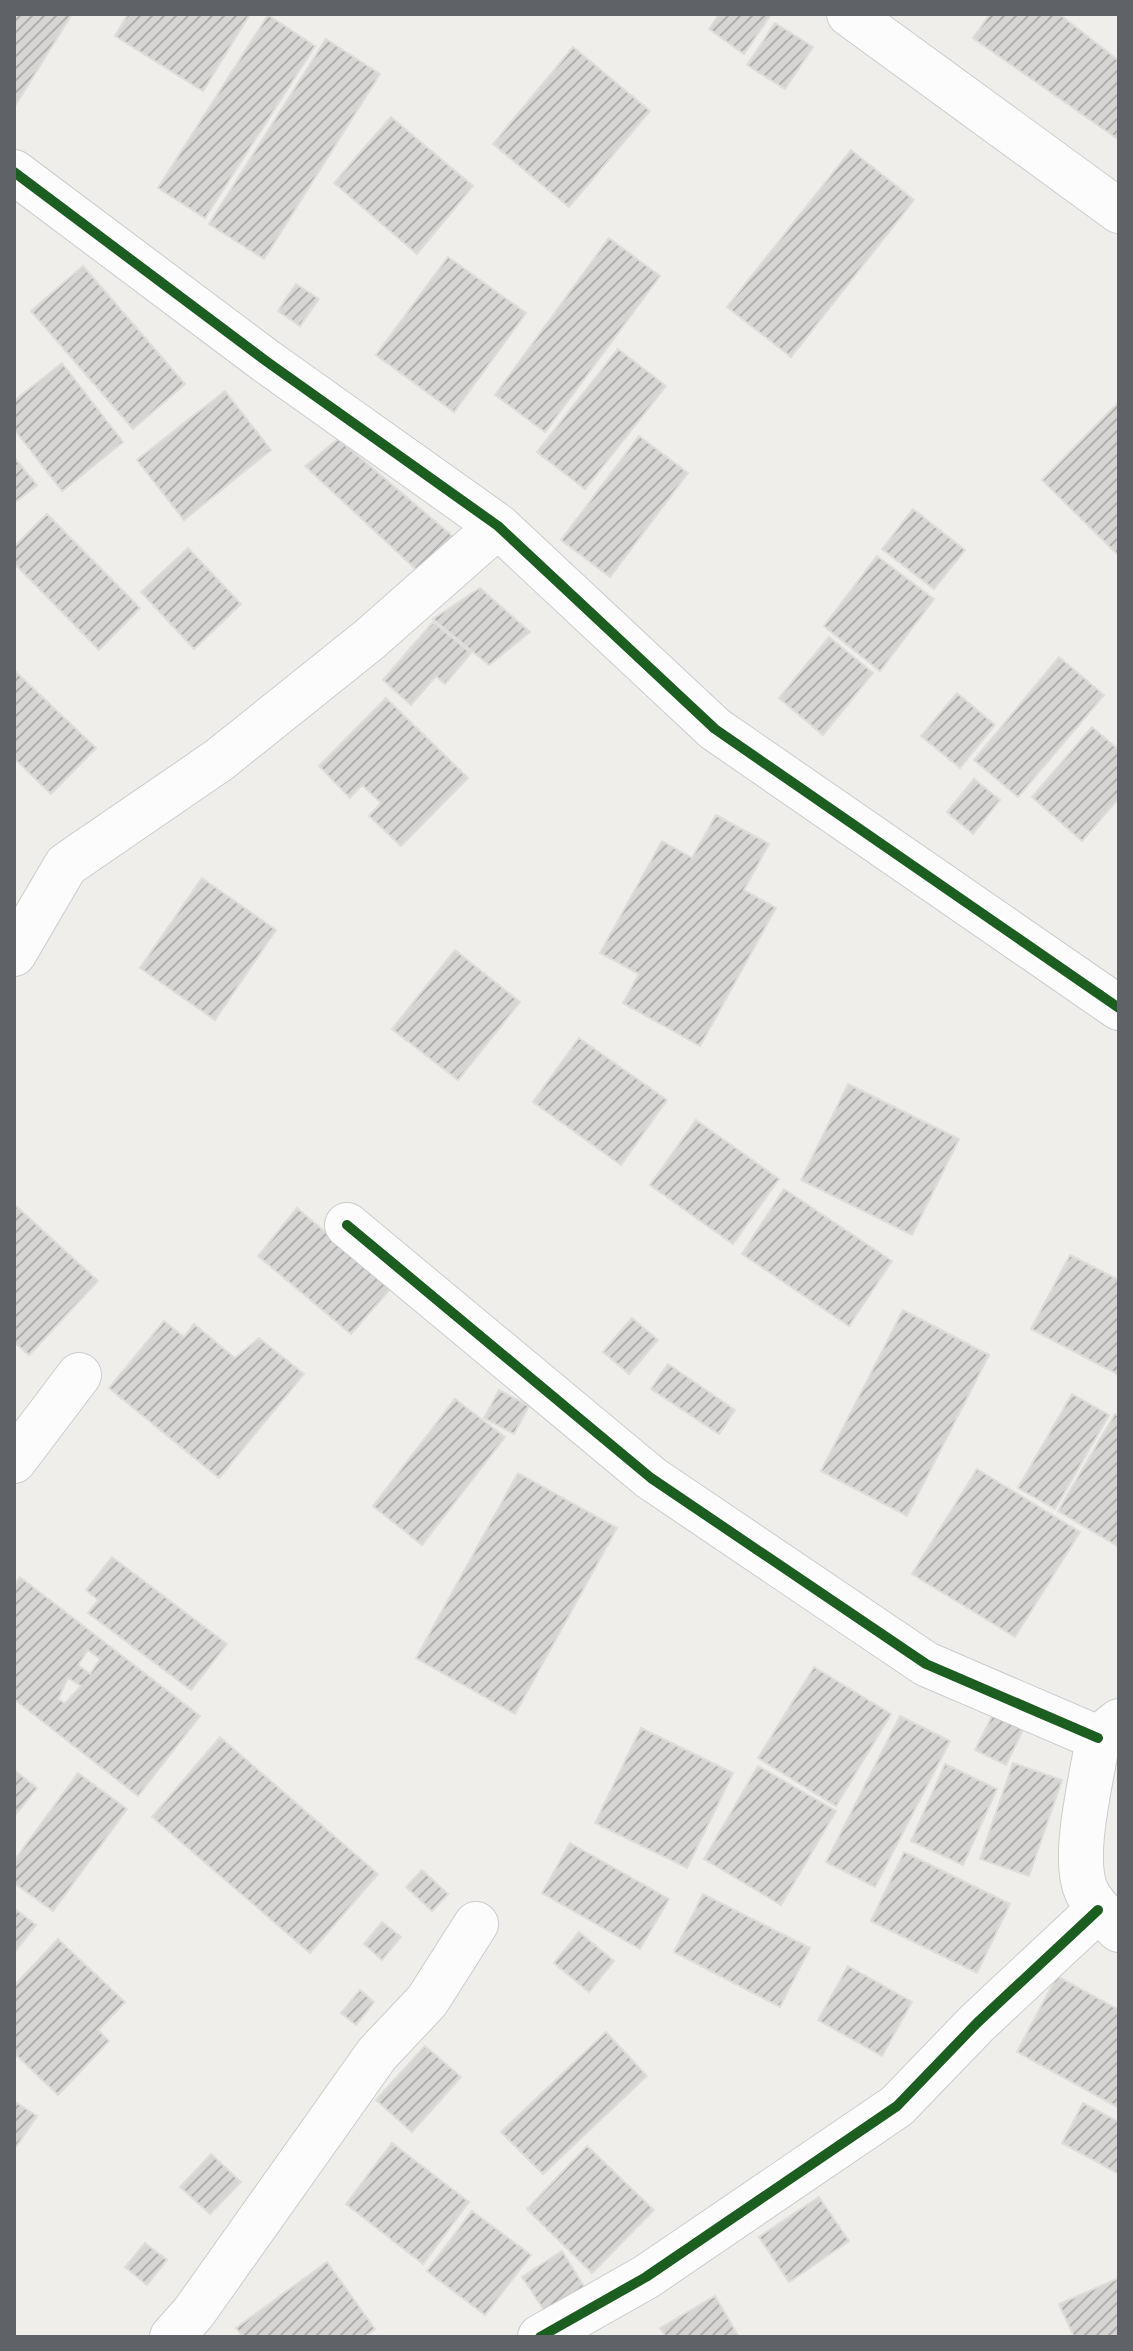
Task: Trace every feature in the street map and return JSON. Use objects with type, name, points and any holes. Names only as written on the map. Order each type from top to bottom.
[{"type":"street","points":[[849,14],[1119,211]]},
{"type":"street","points":[[14,172],[266,361],[498,526],[715,729],[1119,1008]]},
{"type":"street","points":[[14,954],[66,865],[230,750],[370,639],[498,526]]},
{"type":"street","points":[[347,1225],[651,1478],[926,1664],[1108,1729],[1082,1844],[1083,1882],[1109,1920],[977,2023],[897,2106],[646,2277],[540,2337]]},
{"type":"street","points":[[14,1461],[79,1375]]},
{"type":"street","points":[[172,2337],[194,2312],[377,2054],[427,2001],[476,1924]]},
{"type":"building","points":[[14,14],[72,14],[15,106],[14,105]]},
{"type":"building","points":[[128,14],[250,14],[203,91],[115,36]]},
{"type":"building","points":[[719,14],[770,16],[744,54],[709,29]]},
{"type":"building","points":[[990,14],[1059,14],[1119,61],[1119,140],[973,38]]},
{"type":"building","points":[[268,15],[315,46],[205,218],[158,188]]},
{"type":"building","points":[[775,23],[813,47],[785,89],[747,65]]},
{"type":"building","points":[[326,39],[380,74],[264,259],[209,224]]},
{"type":"building","points":[[573,47],[650,111],[569,207],[493,144]]},
{"type":"building","points":[[391,117],[473,186],[417,254],[334,183]]},
{"type":"building","points":[[851,150],[914,200],[791,357],[727,307]]},
{"type":"building","points":[[609,238],[660,276],[545,432],[495,395]]},
{"type":"building","points":[[448,257],[526,313],[454,412],[376,355]]},
{"type":"building","points":[[83,266],[185,384],[133,429],[31,311]]},
{"type":"building","points":[[296,284],[319,299],[300,326],[278,311]]},
{"type":"building","points":[[618,349],[666,386],[585,489],[537,452]]},
{"type":"building","points":[[62,363],[123,442],[62,491],[14,429],[14,401]]},
{"type":"building","points":[[225,391],[271,450],[184,520],[137,460]]},
{"type":"building","points":[[1119,402],[1119,556],[1042,480]]},
{"type":"building","points":[[639,436],[688,473],[610,577],[561,540]]},
{"type":"building","points":[[338,439],[456,539],[423,576],[305,466]]},
{"type":"building","points":[[14,457],[37,485],[14,503]]},
{"type":"building","points":[[913,509],[965,550],[934,589],[882,549]]},
{"type":"building","points":[[47,514],[140,608],[99,650],[14,563],[14,547]]},
{"type":"building","points":[[188,548],[241,604],[194,649],[141,592]]},
{"type":"building","points":[[877,556],[934,599],[880,671],[824,626]]},
{"type":"building","points":[[480,588],[530,632],[489,665],[433,619]]},
{"type":"building","points":[[433,622],[471,653],[445,684],[436,676],[411,705],[383,680]]},
{"type":"building","points":[[829,637],[873,673],[823,735],[779,698]]},
{"type":"building","points":[[1059,657],[1104,695],[1018,797],[974,760]]},
{"type":"building","points":[[14,670],[96,748],[51,794],[14,758]]},
{"type":"building","points":[[957,693],[995,725],[960,768],[921,736]]},
{"type":"building","points":[[386,698],[468,778],[401,846],[369,816],[381,803],[362,785],[350,798],[319,766]]},
{"type":"building","points":[[1092,727],[1119,750],[1119,798],[1082,841],[1032,797]]},
{"type":"building","points":[[974,779],[1000,800],[973,834],[947,812]]},
{"type":"building","points":[[716,815],[769,844],[744,890],[776,908],[700,1046],[623,1003],[639,974],[600,953],[662,841],[692,858]]},
{"type":"building","points":[[202,878],[276,930],[215,1020],[140,968]]},
{"type":"building","points":[[455,950],[520,1002],[458,1080],[392,1029]]},
{"type":"building","points":[[579,1038],[667,1100],[621,1165],[533,1102]]},
{"type":"building","points":[[848,1084],[959,1139],[912,1235],[801,1180]]},
{"type":"building","points":[[696,1120],[779,1179],[733,1244],[650,1185]]},
{"type":"building","points":[[784,1189],[892,1261],[849,1326],[742,1254]]},
{"type":"building","points":[[14,1204],[98,1281],[29,1355],[14,1342]]},
{"type":"building","points":[[297,1208],[391,1288],[351,1334],[258,1256]]},
{"type":"building","points":[[1070,1255],[1119,1280],[1119,1375],[1031,1329]]},
{"type":"building","points":[[903,1310],[989,1355],[907,1516],[821,1471]]},
{"type":"building","points":[[632,1318],[658,1340],[629,1374],[603,1352]]},
{"type":"building","points":[[164,1321],[184,1337],[194,1324],[235,1358],[259,1338],[304,1374],[219,1478],[109,1388]]},
{"type":"building","points":[[668,1364],[735,1410],[719,1434],[651,1389]]},
{"type":"building","points":[[499,1390],[529,1406],[514,1434],[484,1418]]},
{"type":"building","points":[[1072,1394],[1109,1415],[1055,1509],[1018,1488]]},
{"type":"building","points":[[455,1399],[505,1437],[422,1545],[373,1506]]},
{"type":"building","points":[[1115,1414],[1119,1416],[1119,1547],[1058,1511]]},
{"type":"building","points":[[977,1469],[1080,1532],[1015,1637],[912,1574]]},
{"type":"building","points":[[518,1473],[617,1528],[515,1714],[416,1658]]},
{"type":"building","points":[[112,1557],[227,1644],[191,1690],[88,1613],[98,1600],[86,1590]]},
{"type":"building","points":[[20,1577],[200,1716],[138,1796],[14,1699],[14,1585]],"holes":[[[88,1650],[100,1659],[90,1674],[78,1665]],[[68,1678],[81,1686],[65,1703],[58,1699]]]},
{"type":"building","points":[[814,1667],[891,1714],[836,1806],[758,1758]]},
{"type":"building","points":[[993,1714],[1023,1730],[1006,1765],[975,1750]]},
{"type":"building","points":[[900,1716],[950,1741],[875,1887],[826,1862]]},
{"type":"building","points":[[641,1728],[733,1773],[687,1868],[595,1823]]},
{"type":"building","points":[[220,1737],[378,1874],[310,1953],[152,1817]]},
{"type":"building","points":[[1013,1763],[1062,1780],[1029,1876],[980,1859]]},
{"type":"building","points":[[945,1764],[997,1789],[963,1865],[911,1841]]},
{"type":"building","points":[[758,1766],[836,1811],[781,1905],[704,1859]]},
{"type":"building","points":[[14,1770],[37,1788],[14,1817]]},
{"type":"building","points":[[78,1773],[127,1809],[53,1911],[14,1883],[14,1861]]},
{"type":"building","points":[[570,1843],[669,1899],[640,1949],[542,1893]]},
{"type":"building","points":[[904,1852],[1010,1904],[977,1973],[871,1921]]},
{"type":"building","points":[[422,1870],[448,1894],[432,1911],[406,1887]]},
{"type":"building","points":[[703,1894],[810,1948],[780,2007],[674,1952]]},
{"type":"building","points":[[14,1908],[36,1925],[14,1953]]},
{"type":"building","points":[[382,1922],[401,1937],[382,1960],[364,1944]]},
{"type":"building","points":[[579,1932],[614,1961],[589,1992],[554,1963]]},
{"type":"building","points":[[58,1939],[125,2002],[98,2030],[109,2041],[58,2095],[14,2053],[14,1986]]},
{"type":"building","points":[[848,1966],[912,2002],[882,2056],[818,2020]]},
{"type":"building","points":[[1057,1976],[1119,2010],[1119,2108],[1017,2052]]},
{"type":"building","points":[[360,1990],[374,2002],[356,2025],[341,2013]]},
{"type":"building","points":[[606,2032],[647,2076],[543,2174],[501,2132]]},
{"type":"building","points":[[425,2046],[461,2077],[412,2132],[376,2100]]},
{"type":"building","points":[[14,2101],[37,2116],[14,2150]]},
{"type":"building","points":[[1083,2103],[1119,2122],[1119,2174],[1062,2143]]},
{"type":"building","points":[[392,2143],[469,2202],[423,2264],[346,2204]]},
{"type":"building","points":[[587,2146],[654,2210],[592,2273],[527,2209]]},
{"type":"building","points":[[211,2154],[241,2182],[210,2214],[180,2187]]},
{"type":"building","points":[[819,2197],[849,2241],[789,2282],[759,2237]]},
{"type":"building","points":[[472,2211],[531,2255],[485,2315],[427,2271]]},
{"type":"building","points":[[145,2243],[167,2260],[147,2285],[125,2267]]},
{"type":"building","points":[[562,2251],[585,2288],[546,2313],[522,2277]]},
{"type":"building","points":[[327,2262],[375,2329],[364,2337],[243,2337],[236,2328]]},
{"type":"building","points":[[1119,2278],[1119,2337],[1074,2337],[1059,2304]]},
{"type":"building","points":[[715,2296],[739,2337],[666,2337],[660,2328]]},
{"type":"cycle path","points":[[14,172],[266,361],[498,526],[715,729],[1119,1008]]},
{"type":"cycle path","points":[[347,1225],[651,1478],[926,1664],[1098,1738]]},
{"type":"cycle path","points":[[540,2337],[646,2277],[897,2106],[977,2023],[1098,1910]]}]
